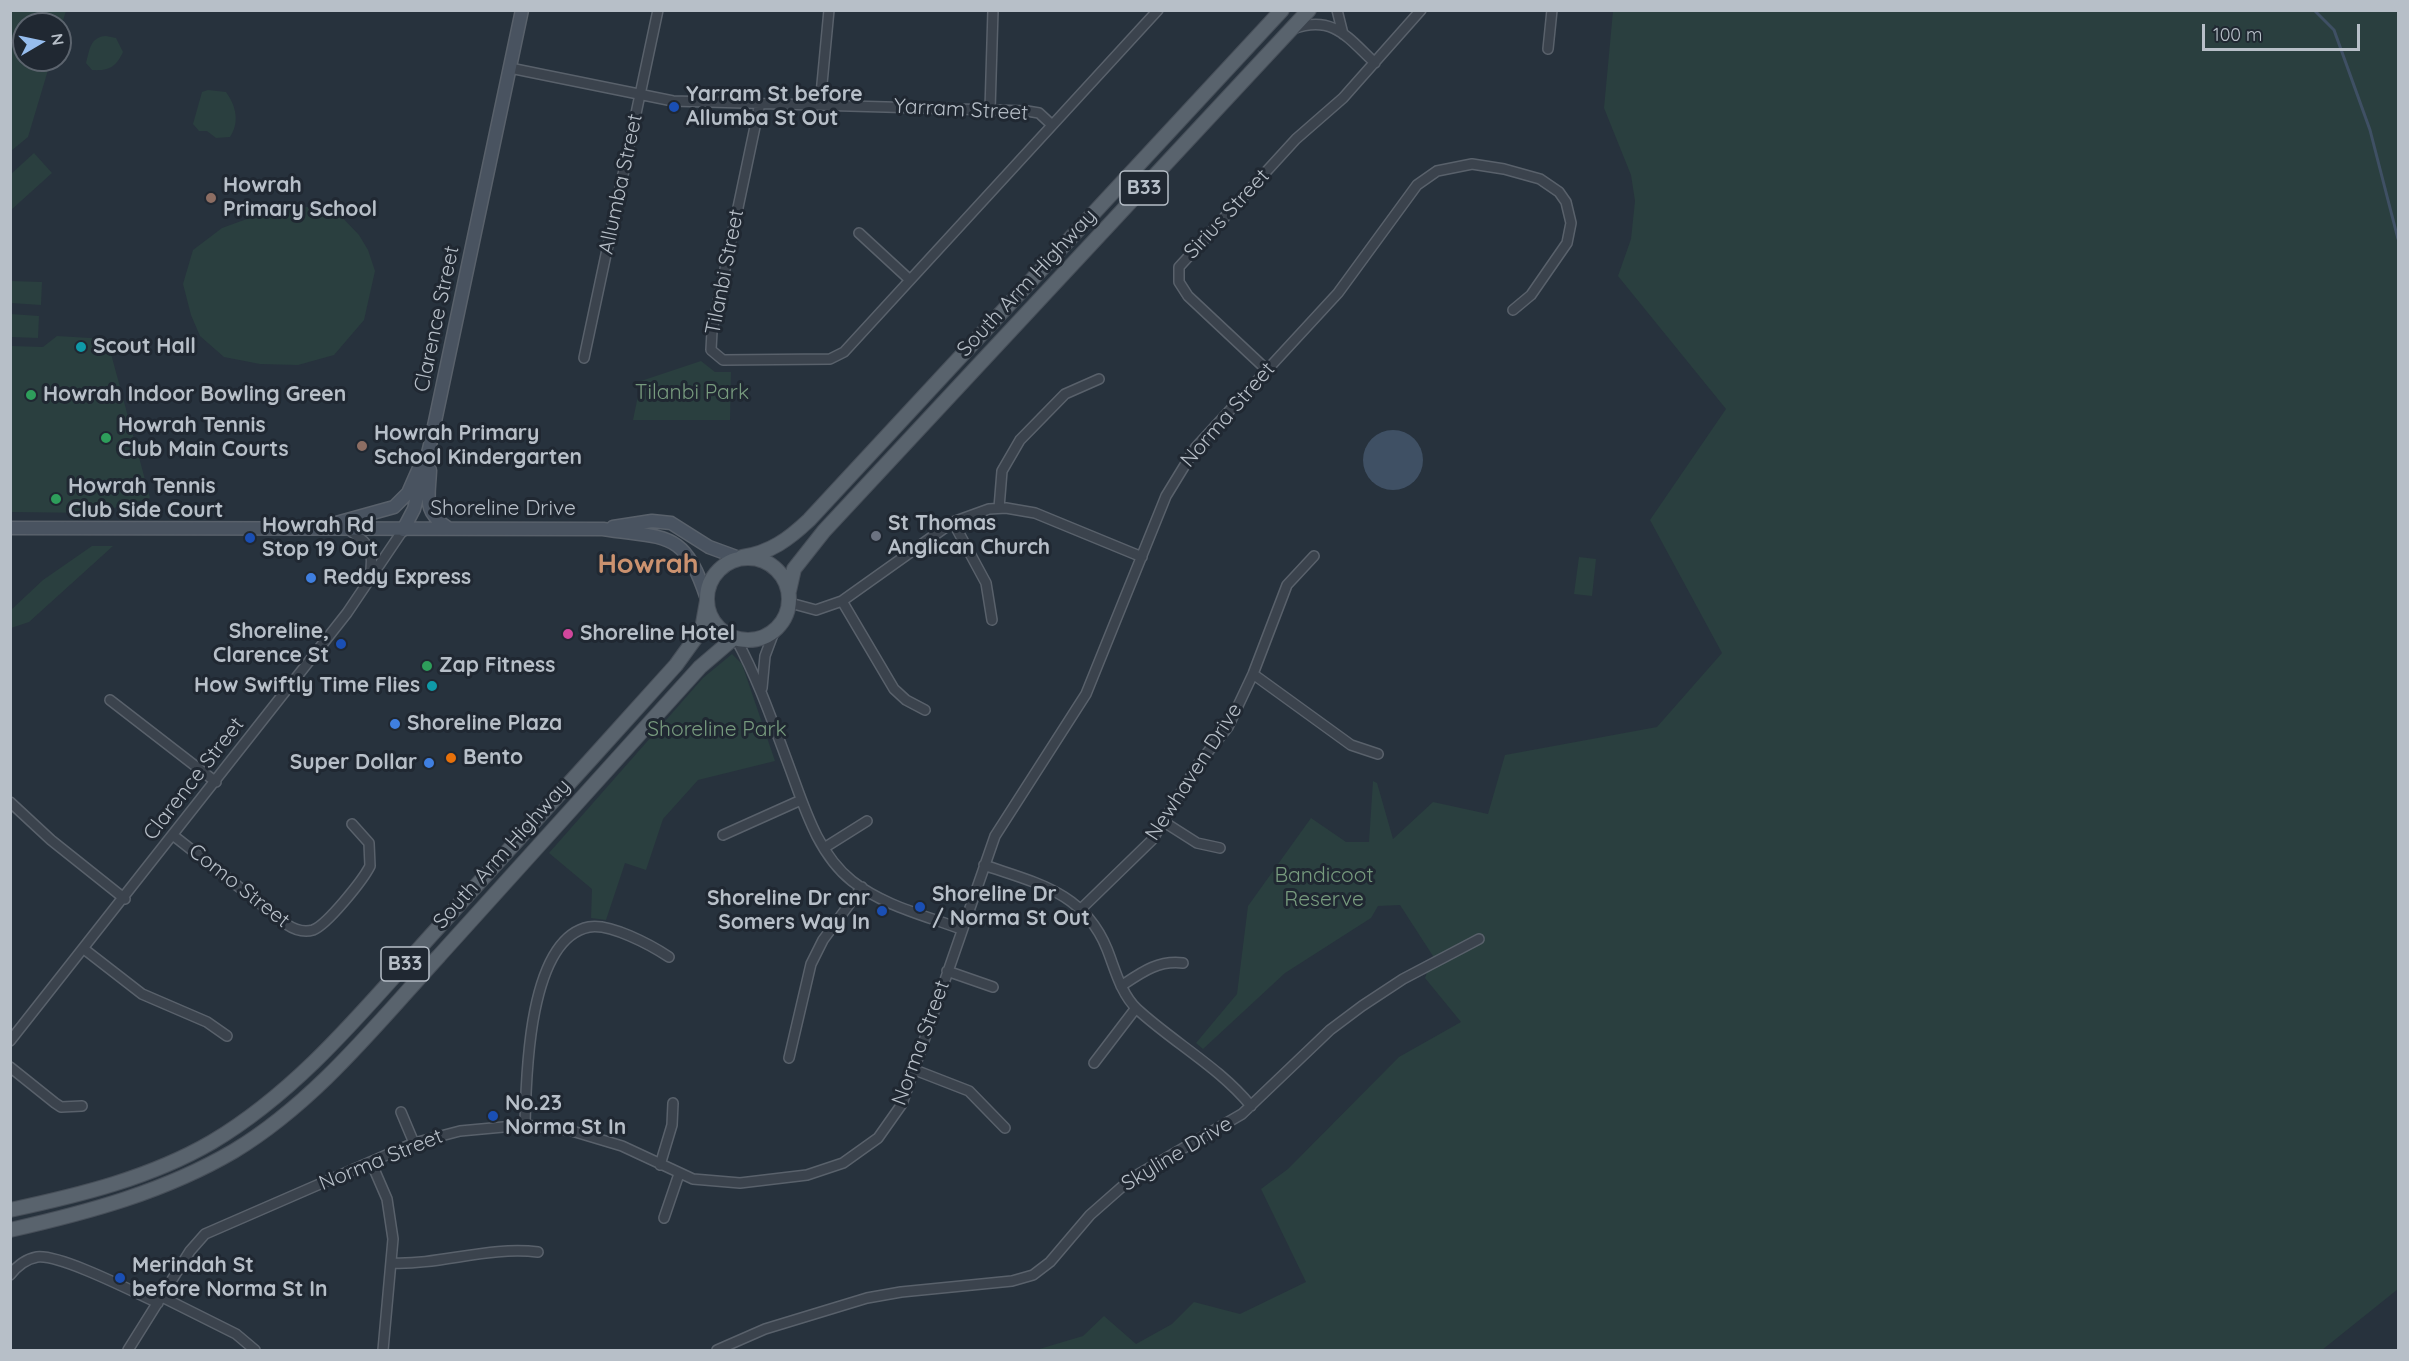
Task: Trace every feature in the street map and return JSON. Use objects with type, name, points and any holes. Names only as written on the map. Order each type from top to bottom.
[{"type":"main road","name":"Clarence Street","points":[[403,530],[414,509],[430,445],[522,10]]},
{"type":"main road","name":"South Arm Highway","points":[[741,557],[779,545],[809,520],[1282,10]]},
{"type":"main road","name":"South Arm Highway","points":[[789,597],[794,569],[825,531],[1309,10]]},
{"type":"main road","points":[[10,528],[316,528],[388,510],[398,505],[408,493],[430,445]]},
{"type":"main road","points":[[430,445],[429,508],[434,518],[448,528]]},
{"type":"main road","name":"Shoreline Drive","points":[[603,529],[642,521],[664,521],[683,528],[709,548],[741,557]]},
{"type":"main road","name":"Shoreline Drive","points":[[316,528],[350,530],[603,529],[654,534],[677,545],[694,562],[707,600]]},
{"type":"main road","points":[[741,557],[773,567],[783,578],[789,597]]},
{"type":"main road","name":"B33","points":[[707,600],[710,580],[717,570],[741,557]]},
{"type":"main road","name":"B33","points":[[774,632],[784,621],[789,597]]},
{"type":"main road","name":"South Arm Highway","points":[[10,1210],[108,1186],[179,1159],[235,1127],[287,1088],[352,1023],[676,665],[702,629],[707,600]]},
{"type":"main road","points":[[707,600],[720,626],[735,638],[754,640],[774,632]]},
{"type":"main road","name":"South Arm Highway","points":[[10,1230],[117,1204],[170,1184],[236,1149],[298,1104],[363,1040],[700,667],[735,638]]},
{"type":"street","name":"Allumba Street","points":[[584,358],[658,10]]},
{"type":"street","points":[[820,105],[829,10]]},
{"type":"street","points":[[990,110],[993,10]]},
{"type":"street","name":"Tilanbi Street","points":[[760,103],[712,331],[711,350],[723,360],[830,359],[844,352],[1158,10]]},
{"type":"street","points":[[1337,10],[1343,34]]},
{"type":"street","name":"Sirius Street","points":[[1267,370],[1188,296],[1179,282],[1179,267],[1290,146],[1343,98],[1421,10]]},
{"type":"street","points":[[1548,49],[1552,10]]},
{"type":"street","points":[[1291,30],[1318,22],[1343,34],[1375,63]]},
{"type":"street","name":"Yarram Street","points":[[510,68],[673,101],[1034,112],[1052,125]]},
{"type":"street","name":"Norma Street","points":[[128,1350],[190,1251],[205,1234],[414,1143],[460,1131],[525,1125],[592,1135],[622,1146],[679,1174],[710,1182],[740,1182],[807,1175],[834,1167],[867,1149],[882,1133],[902,1104],[961,929],[984,865],[1005,817],[1086,694],[1166,496],[1185,462],[1338,293],[1417,185],[1437,171],[1449,167],[1486,165],[1540,178],[1559,192],[1566,202],[1571,223],[1567,243],[1531,295],[1514,310]]},
{"type":"street","points":[[859,233],[910,280]]},
{"type":"street","points":[[999,508],[1002,471],[1020,440],[1065,394],[1099,379]]},
{"type":"street","points":[[789,597],[816,610],[842,601],[953,522],[974,513],[999,508],[1035,513],[1142,557]]},
{"type":"street","points":[[953,522],[986,583],[993,620]]},
{"type":"street","points":[[350,530],[366,541],[370,549],[370,580]]},
{"type":"street","name":"Clarence Street","points":[[10,1041],[125,899],[347,613],[403,530]]},
{"type":"street","name":"Newhaven Drive","points":[[1082,908],[1138,856],[1164,822],[1195,769],[1228,727],[1253,674],[1287,585],[1314,556]]},
{"type":"street","points":[[842,601],[894,689],[906,700],[925,711]]},
{"type":"street","points":[[763,697],[762,675],[774,632]]},
{"type":"street","points":[[735,638],[763,697],[801,800],[824,848],[837,866],[862,887],[900,908],[961,929]]},
{"type":"street","points":[[1253,674],[1351,745],[1378,754]]},
{"type":"street","points":[[110,700],[216,782]]},
{"type":"street","points":[[723,835],[801,800]]},
{"type":"street","points":[[10,802],[51,840],[125,899]]},
{"type":"street","points":[[824,848],[867,821]]},
{"type":"street","points":[[1164,822],[1197,843],[1220,848]]},
{"type":"street","name":"Como Street","points":[[174,836],[286,924],[294,929],[310,931],[323,923],[370,866],[369,843],[352,824]]},
{"type":"street","points":[[984,865],[1055,891],[1082,908],[1104,942],[1121,986],[1136,1008],[1205,1061],[1251,1106]]},
{"type":"street","points":[[789,1058],[811,964],[824,940],[862,887]]},
{"type":"street","points":[[525,1125],[527,1044],[554,951],[575,933],[596,927],[649,944],[669,957]]},
{"type":"street","name":"Skyline Drive","points":[[717,1350],[765,1329],[867,1298],[901,1292],[1012,1281],[1033,1275],[1050,1263],[1090,1215],[1126,1181],[1166,1156],[1232,1121],[1345,1018],[1403,979],[1479,939]]},
{"type":"street","points":[[84,949],[142,994],[207,1022],[227,1036]]},
{"type":"street","points":[[1121,986],[1152,966],[1171,962],[1183,963]]},
{"type":"street","name":"Norma Street","points":[[947,971],[993,987]]},
{"type":"street","points":[[1094,1063],[1136,1008]]},
{"type":"street","points":[[10,1068],[62,1107],[82,1106]]},
{"type":"street","points":[[915,1070],[969,1092],[1005,1128]]},
{"type":"street","points":[[660,1165],[672,1125],[673,1103]]},
{"type":"street","points":[[401,1112],[414,1143]]},
{"type":"street","points":[[371,1162],[390,1211],[393,1239],[383,1350]]},
{"type":"street","points":[[664,1218],[679,1174]]},
{"type":"street","points":[[392,1263],[409,1264],[511,1249],[538,1252]]},
{"type":"street","points":[[10,1275],[24,1262],[47,1257],[160,1300],[236,1334],[255,1350]]},
{"type":"green space","points":[[11,10],[66,11],[12,12],[12,72],[47,72],[28,137],[11,151]]},
{"type":"green space","name":"Bandicoot Reserve","points":[[1613,11],[2398,11],[2398,1289],[2322,1350],[1036,1350],[1083,1336],[1104,1316],[1136,1344],[1172,1324],[1194,1302],[1240,1314],[1306,1282],[1261,1189],[1288,1169],[1399,1057],[1461,1022],[1425,978],[1433,956],[1400,905],[1378,906],[1371,918],[1285,973],[1203,1049],[1196,1043],[1237,994],[1248,906],[1311,818],[1346,842],[1369,842],[1373,781],[1377,783],[1393,839],[1433,802],[1488,814],[1505,755],[1657,727],[1722,653],[1650,520],[1726,409],[1618,276],[1631,239],[1635,201],[1631,175],[1604,108]]},
{"type":"green space","points":[[106,36],[116,38],[123,52],[111,67],[92,70],[86,63],[90,49],[94,41]]},
{"type":"green space","points":[[208,90],[226,92],[232,103],[236,120],[230,137],[216,138],[207,131],[199,131],[193,124],[202,92]]},
{"type":"green space","points":[[34,153],[52,173],[11,210],[11,174]]},
{"type":"green space","points":[[280,207],[310,207],[337,212],[359,235],[368,250],[375,271],[364,320],[334,355],[298,365],[260,364],[224,357],[200,336],[191,315],[183,284],[193,250],[222,228]]},
{"type":"green space","points":[[10,281],[42,282],[41,305],[11,303]]},
{"type":"green space","points":[[11,314],[39,316],[38,338],[11,337]]},
{"type":"green space","points":[[57,336],[107,339],[150,498],[96,513],[11,512],[11,346],[43,347]]},
{"type":"green space","name":"Tilanbi Park","points":[[701,361],[715,372],[731,372],[730,420],[633,420],[641,381]]},
{"type":"green space","points":[[92,546],[113,546],[29,622],[11,628],[11,610],[43,580]]},
{"type":"green space","points":[[1579,557],[1596,559],[1592,596],[1574,594]]},
{"type":"green space","name":"Shoreline Park","points":[[732,654],[742,664],[775,761],[698,780],[663,819],[646,870],[625,863],[606,920],[591,918],[592,889],[549,853],[703,678]]},
{"type":"water","points":[[1393,430],[1410,435],[1418,443],[1423,460],[1418,477],[1410,485],[1393,490],[1376,485],[1368,477],[1363,460],[1368,443],[1376,435]]},
{"type":"waterway","points":[[2314,10],[2334,30],[2370,130],[2398,239]]},
{"type":"place","name":"Yarram St before Allumba St Out","points":[[674,107]]},
{"type":"place","name":"Howrah Primary School","points":[[211,198]]},
{"type":"place","name":"Scout Hall","points":[[81,347]]},
{"type":"place","name":"Howrah Indoor Bowling Green","points":[[31,395]]},
{"type":"place","name":"Howrah Tennis Club Main Courts","points":[[106,438]]},
{"type":"place","name":"Howrah Primary School Kindergarten","points":[[362,446]]},
{"type":"place","name":"Howrah Tennis Club Side Court","points":[[56,499]]},
{"type":"place","name":"St Thomas Anglican Church","points":[[876,536]]},
{"type":"place","name":"Howrah Rd Stop 19 Out","points":[[250,538]]},
{"type":"place","name":"Reddy Express","points":[[311,578]]},
{"type":"place","name":"Shoreline Hotel","points":[[568,634]]},
{"type":"place","name":"Shoreline, Clarence St","points":[[341,644]]},
{"type":"place","name":"Zap Fitness","points":[[427,666]]},
{"type":"place","name":"How Swiftly Time Flies","points":[[432,686]]},
{"type":"place","name":"Shoreline Plaza","points":[[395,724]]},
{"type":"place","name":"Bento","points":[[451,758]]},
{"type":"place","name":"Super Dollar","points":[[429,763]]},
{"type":"place","name":"Shoreline Dr / Norma St Out","points":[[920,907]]},
{"type":"place","name":"Shoreline Dr cnr Somers Way In","points":[[882,911]]},
{"type":"place","name":"No.23 Norma St In","points":[[493,1116]]},
{"type":"place","name":"Merindah St before Norma St In","points":[[120,1278]]},
{"type":"district","name":"Howrah","points":[[648,565]]}]
